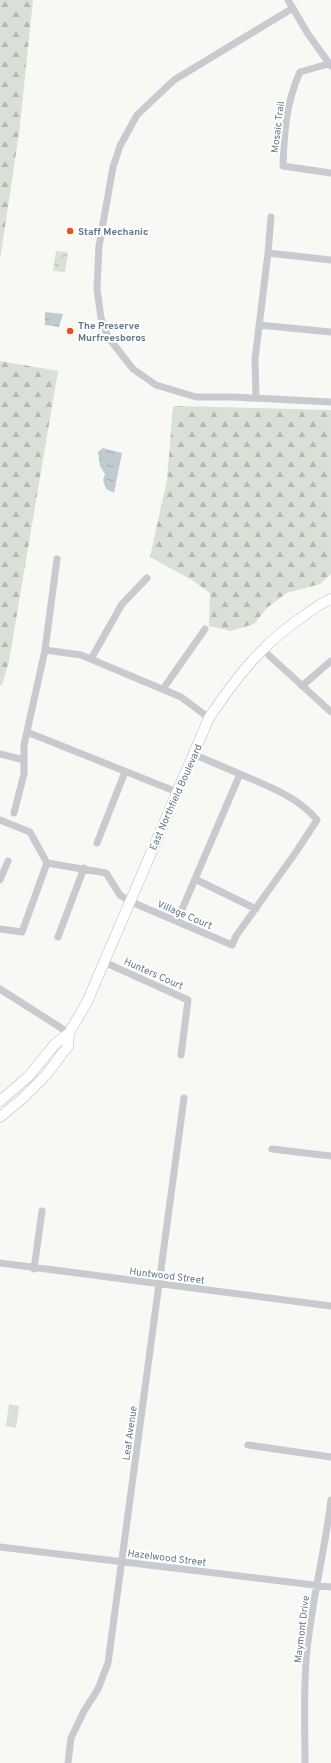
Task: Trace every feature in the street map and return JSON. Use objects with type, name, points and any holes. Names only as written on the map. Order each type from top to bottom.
[{"type":"main road","name":"East Northfield Boulevard","points":[[0,1101],[28,1077],[55,1044],[69,1033],[87,1002],[129,901],[209,718],[235,680],[262,648],[289,625],[331,599]]},
{"type":"main road","name":"East Northfield Boulevard","points":[[0,1117],[46,1076],[68,1046],[69,1033]]},
{"type":"street","points":[[288,0],[329,65]]},
{"type":"street","points":[[293,8],[174,80],[136,115],[120,146],[113,168],[99,246],[97,289],[101,318],[108,337],[133,369],[156,385],[196,397],[256,398],[331,402]]},
{"type":"street","name":"Mosaic Trail","points":[[329,65],[300,72],[291,92],[284,136],[283,166],[331,173]]},
{"type":"street","points":[[256,398],[255,359],[271,217]]},
{"type":"street","points":[[268,253],[331,260]]},
{"type":"street","points":[[259,325],[331,332]]},
{"type":"street","points":[[14,813],[24,774],[24,745],[45,650],[57,559]]},
{"type":"street","points":[[91,659],[122,604],[147,578]]},
{"type":"street","points":[[163,689],[205,629]]},
{"type":"street","points":[[262,648],[331,712]]},
{"type":"street","points":[[45,650],[81,655],[91,659],[181,697],[209,718]]},
{"type":"street","points":[[302,686],[331,661]]},
{"type":"street","points":[[27,732],[177,792]]},
{"type":"street","points":[[0,754],[24,760]]},
{"type":"street","points":[[193,754],[287,794],[310,812],[317,820],[256,909],[195,879]]},
{"type":"street","points":[[97,843],[125,772]]},
{"type":"street","points":[[177,921],[240,774]]},
{"type":"street","points":[[0,820],[30,832],[47,862],[22,932],[0,929]]},
{"type":"street","points":[[0,880],[8,861]]},
{"type":"street","points":[[47,862],[106,873],[120,894],[129,901]]},
{"type":"street","points":[[58,937],[84,868]]},
{"type":"street","name":"Village Court","points":[[129,901],[232,945],[236,936],[256,909]]},
{"type":"street","name":"Hunters Court","points":[[104,962],[188,1000],[182,1055]]},
{"type":"street","points":[[0,989],[69,1033]]},
{"type":"street","name":"Leaf Avenue","points":[[68,1763],[71,1738],[84,1711],[98,1689],[108,1663],[184,1098]]},
{"type":"street","points":[[272,1149],[331,1156]]},
{"type":"street","points":[[34,1269],[42,1211]]},
{"type":"street","name":"Huntwood Street","points":[[0,1263],[34,1269],[331,1306]]},
{"type":"street","points":[[248,1445],[331,1457]]},
{"type":"street","name":"Maymont Drive","points":[[305,1763],[304,1689],[307,1650],[316,1585],[326,1540],[331,1500]]},
{"type":"street","name":"Hazelwood Street","points":[[0,1548],[331,1587]]},
{"type":"green space","points":[[0,0],[33,0],[19,133],[0,260]]},
{"type":"green space","points":[[56,251],[68,252],[65,272],[53,271]]},
{"type":"green space","points":[[0,361],[58,371],[9,661],[2,685],[0,685]]},
{"type":"green space","points":[[173,406],[331,410],[331,574],[320,584],[287,593],[268,607],[254,624],[231,631],[209,626],[210,593],[192,580],[150,557],[167,480]]},
{"type":"green space","points":[[9,1404],[19,1406],[16,1428],[6,1426]]},
{"type":"water","points":[[45,312],[63,314],[59,327],[45,325]]},
{"type":"water","points":[[103,448],[122,453],[114,493],[106,489],[103,480],[105,474],[100,466],[98,452]]},
{"type":"place","name":"Staff Mechanic","points":[[70,231]]},
{"type":"place","name":"The Preserve Murfreesboros","points":[[70,331]]}]
